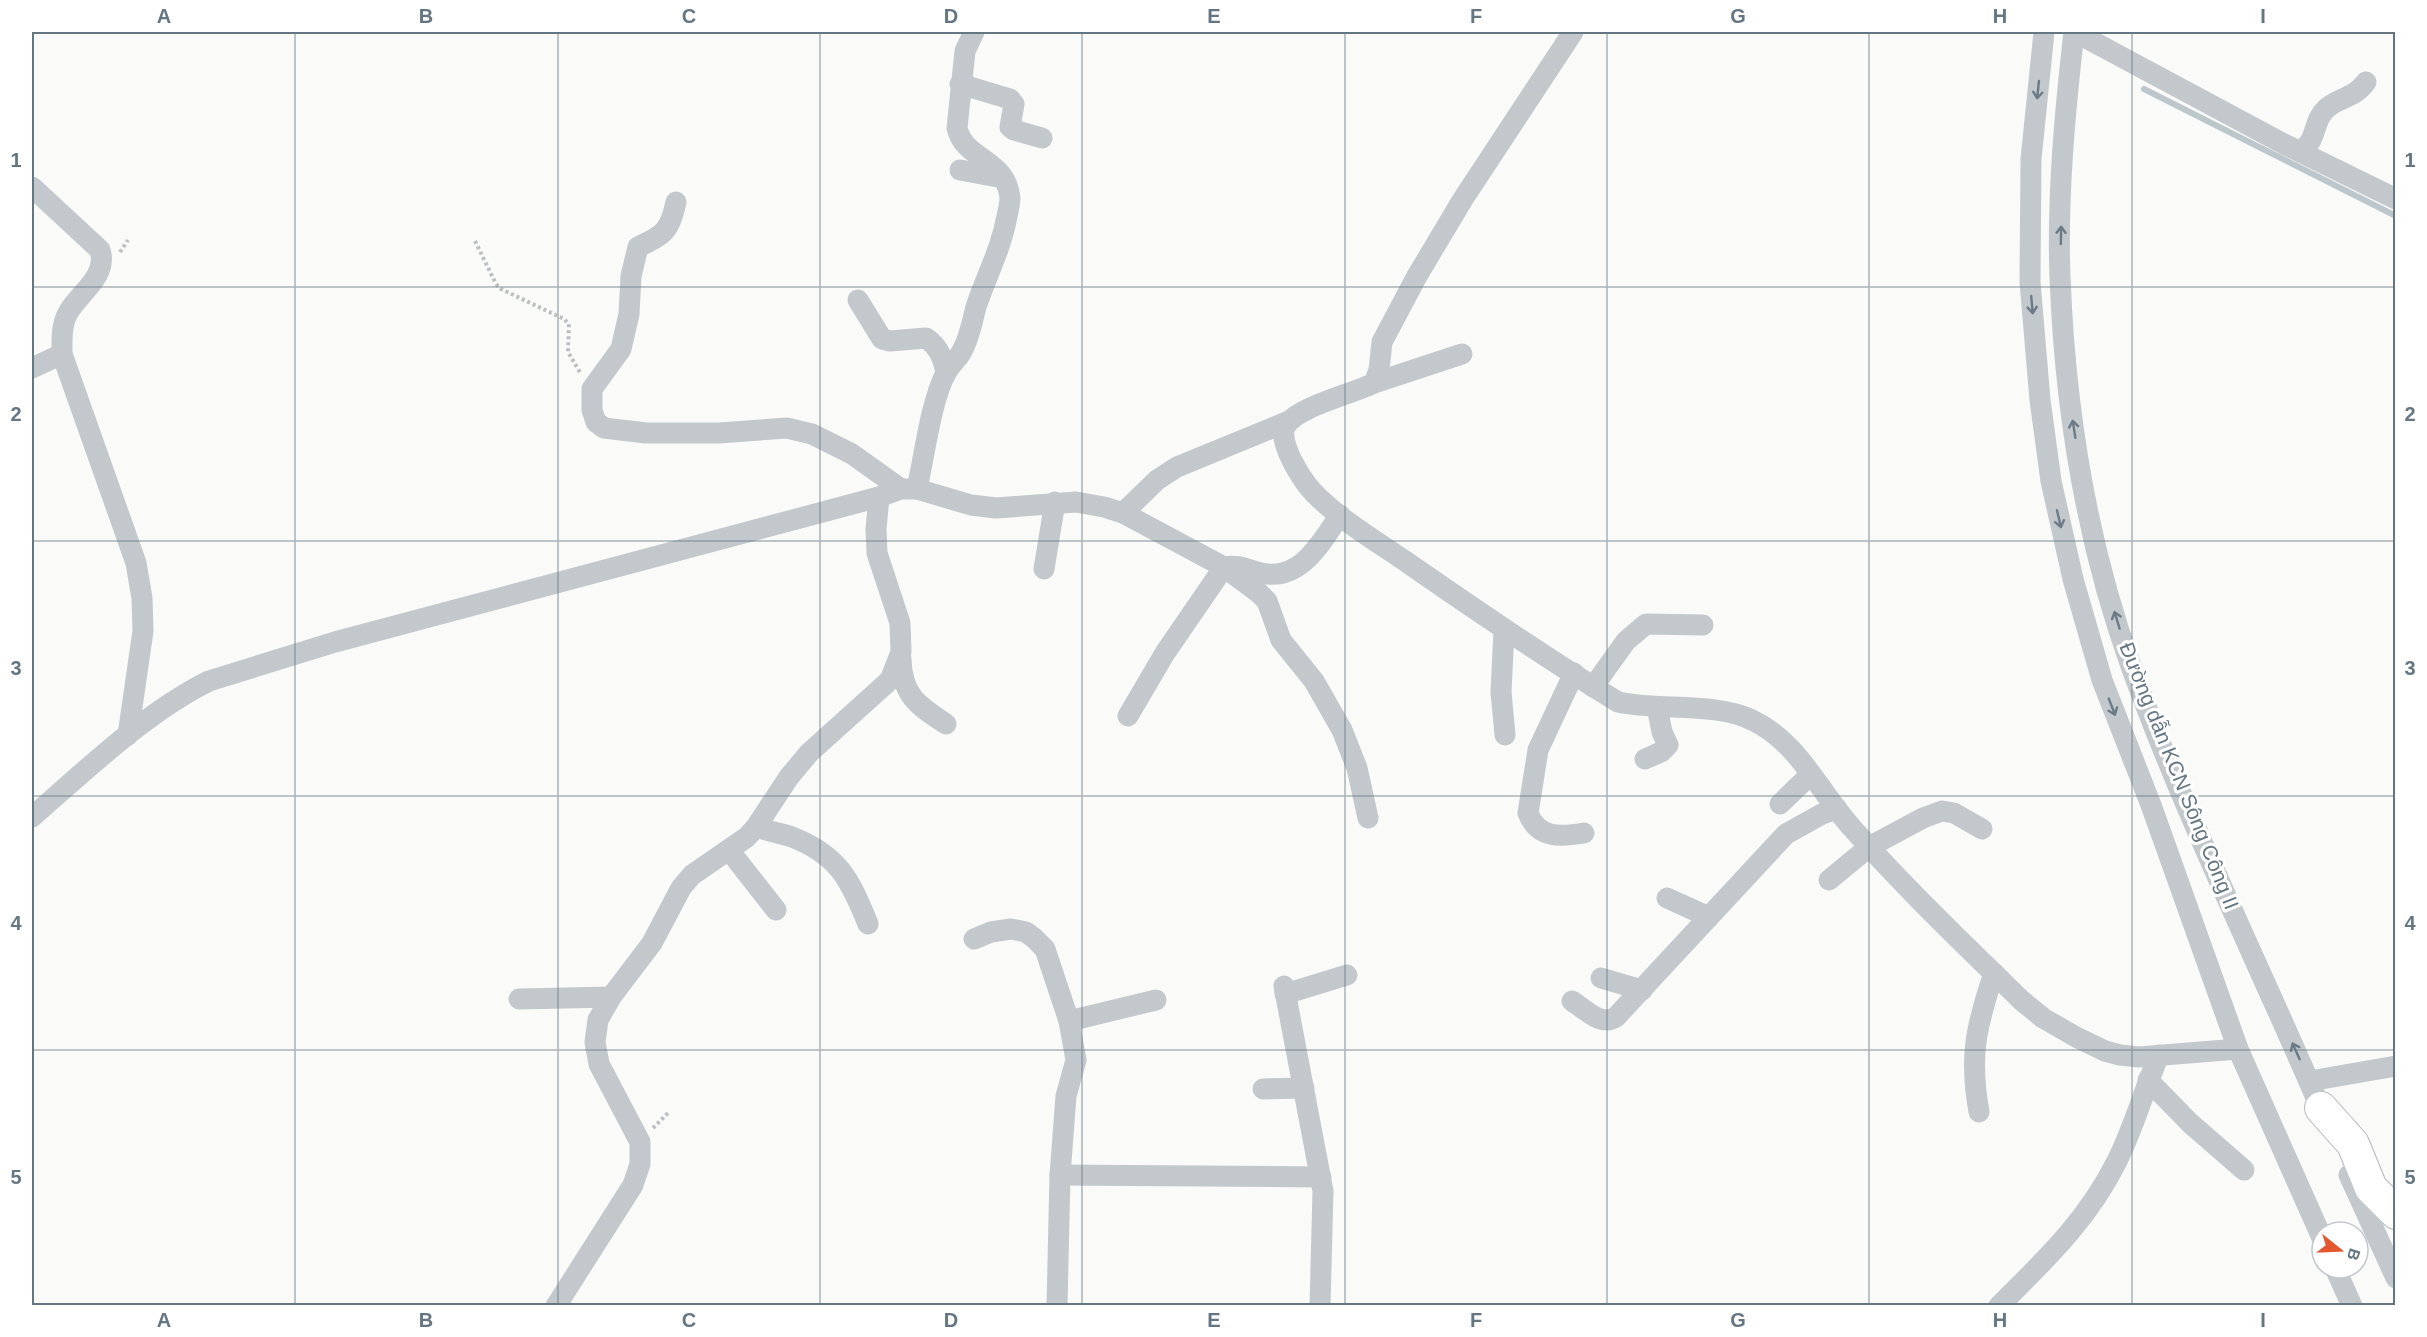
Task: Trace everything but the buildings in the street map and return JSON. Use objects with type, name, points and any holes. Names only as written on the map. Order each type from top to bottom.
[{"type":"highway","points":[[2315,1095],[2353,1144],[2371,1188],[2396,1213]]},
{"type":"street","points":[[909,489],[937,396],[946,373],[962,352],[976,307],[1002,242],[1010,199],[1003,178],[993,165],[960,140],[957,128],[965,51],[974,32]]},
{"type":"street","points":[[1374,383],[1379,370],[1382,342],[1417,276],[1463,199],[1572,32]]},
{"type":"street","name":"Đường dẫn KCN Sông Công II","points":[[2044,32],[2031,159],[2030,282],[2040,400],[2050,481],[2073,579],[2102,680],[2151,805],[2238,1049],[2314,1220]]},
{"type":"street","points":[[2074,32],[2301,152],[2396,199]]},
{"type":"street","name":"Đường dẫn KCN Sông Công II","points":[[2074,32],[2062,165],[2060,276],[2069,397],[2082,474],[2103,573],[2132,668],[2178,786],[2396,1278]]},
{"type":"street","points":[[2301,152],[2310,144],[2321,114],[2327,108],[2358,92],[2366,82]]},
{"type":"street","points":[[960,84],[1010,99],[1014,104],[1010,127],[1042,138]]},
{"type":"street","points":[[960,170],[1003,178]]},
{"type":"street","points":[[32,187],[99,250],[103,260],[100,271],[68,313],[62,335],[62,354],[136,563],[142,597],[143,631],[128,735]]},
{"type":"street","points":[[676,202],[672,223],[662,236],[638,247],[631,276],[629,314],[621,349],[592,389],[592,410],[596,422],[604,428],[646,433],[719,433],[787,428],[812,434],[852,454],[909,489],[971,505],[996,508],[1076,502],[1123,513],[1224,567],[1267,601],[1281,640],[1314,681],[1342,730],[1357,768],[1368,818]]},
{"type":"street","points":[[858,300],[882,339],[890,341],[926,338],[932,342],[943,359],[946,373]]},
{"type":"street","points":[[32,368],[62,354]]},
{"type":"street","points":[[1123,513],[1157,480],[1177,467],[1374,383],[1462,354]]},
{"type":"street","points":[[1289,421],[1284,430],[1286,444],[1300,476],[1314,493],[1340,515],[1504,630],[1618,702],[1640,707],[1727,713],[1750,718],[1772,731],[1794,751],[1837,809],[1869,847],[1994,973],[2043,1018],[2090,1045],[2120,1055],[2139,1057],[2238,1049]]},
{"type":"street","points":[[2050,481],[2082,474]]},
{"type":"street","points":[[32,818],[128,735],[193,689],[209,681],[335,642],[909,489]]},
{"type":"street","points":[[879,497],[876,529],[877,553],[900,623],[904,686],[927,711],[946,724]]},
{"type":"street","points":[[1044,569],[1055,502]]},
{"type":"street","points":[[1128,716],[1165,653],[1224,567],[1233,565],[1263,574],[1293,570],[1310,558],[1340,515]]},
{"type":"street","points":[[1593,687],[1626,641],[1646,624],[1657,622],[1703,625]]},
{"type":"street","points":[[1504,630],[1501,692],[1504,735]]},
{"type":"street","points":[[556,1305],[633,1185],[640,1164],[640,1142],[599,1064],[595,1042],[598,1020],[611,997],[652,943],[681,888],[692,876],[729,850],[756,826],[808,753],[890,680],[901,652]]},
{"type":"street","points":[[1574,673],[1538,750],[1527,813],[1535,826],[1560,838],[1584,833]]},
{"type":"street","points":[[1645,759],[1661,752],[1668,745],[1662,732],[1656,707]]},
{"type":"street","points":[[1780,804],[1811,774]]},
{"type":"street","points":[[1572,1000],[1597,1017],[1610,1021],[1616,1017],[1786,834],[1822,814],[1837,809]]},
{"type":"street","points":[[1829,880],[1869,847],[1923,819],[1942,812],[1954,813],[1982,829]]},
{"type":"street","points":[[756,826],[789,836],[825,853],[843,873],[868,924]]},
{"type":"street","points":[[729,850],[776,910]]},
{"type":"street","points":[[1667,897],[1709,917]]},
{"type":"street","points":[[974,939],[991,932],[1011,929],[1026,932],[1034,938],[1045,950],[1069,1021],[1076,1060],[1066,1096],[1060,1175],[1057,1305]]},
{"type":"street","points":[[1979,1112],[1973,1080],[1976,1034],[1979,1017],[1994,973]]},
{"type":"street","points":[[1320,1305],[1323,1233],[1321,1177],[1284,990],[1347,975]]},
{"type":"street","points":[[1601,978],[1642,990]]},
{"type":"street","points":[[519,999],[611,997]]},
{"type":"street","points":[[1069,1021],[1156,1000]]},
{"type":"street","points":[[1999,1305],[2061,1244],[2087,1212],[2118,1159],[2159,1055]]},
{"type":"street","points":[[2315,1095],[2396,1066]]},
{"type":"street","points":[[2148,1080],[2190,1123],[2244,1170]]},
{"type":"street","points":[[1263,1089],[1305,1088]]},
{"type":"street","points":[[1060,1175],[1321,1177]]},
{"type":"street","points":[[2341,1280],[2352,1305]]},
{"type":"path","points":[[475,241],[501,290],[564,319],[569,324],[568,352],[592,389]]},
{"type":"waterway","points":[[2144,89],[2396,216]]}]
